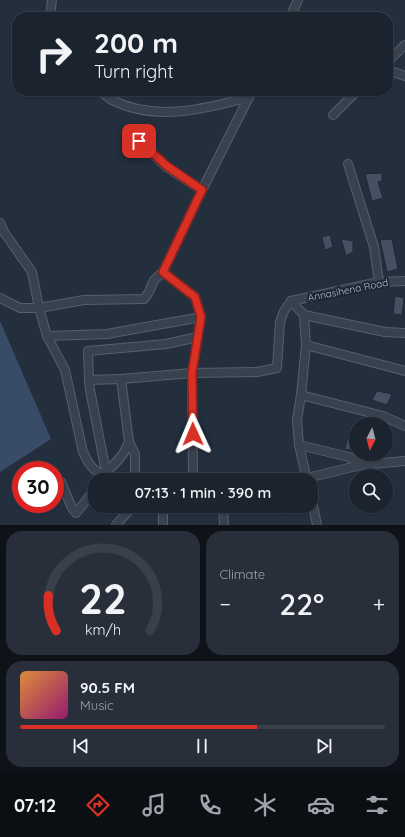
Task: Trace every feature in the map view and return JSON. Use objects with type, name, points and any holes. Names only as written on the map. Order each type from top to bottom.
[{"type":"street","points":[[51,12],[52,0]]},
{"type":"street","points":[[292,12],[298,0]]},
{"type":"street","points":[[393,56],[405,45]]},
{"type":"street","points":[[393,72],[405,76]]},
{"type":"street","points":[[107,96],[112,100],[138,110],[169,112],[215,106],[245,96]]},
{"type":"street","points":[[0,298],[20,308],[39,308],[84,300],[144,299],[154,280],[163,272],[202,190],[250,96]]},
{"type":"street","points":[[333,115],[352,96]]},
{"type":"street","points":[[139,141],[167,166],[202,190]]},
{"type":"street","points":[[348,164],[374,247],[379,282]]},
{"type":"street","points":[[0,223],[4,232],[32,272],[39,308],[47,336],[66,370],[83,452],[89,464],[97,473]]},
{"type":"street","points":[[163,272],[195,297],[201,317],[192,373],[194,473]]},
{"type":"street","name":"Annasihena Road","points":[[291,301],[379,282],[405,282]]},
{"type":"street","points":[[89,380],[192,373],[257,372],[277,368],[280,322],[284,311],[291,301],[304,316],[306,345],[297,420],[299,445],[306,473]]},
{"type":"street","points":[[304,316],[385,332],[405,332]]},
{"type":"street","points":[[47,336],[107,334],[201,317]]},
{"type":"street","points":[[104,473],[90,390],[88,351],[166,344],[198,337]]},
{"type":"street","points":[[306,345],[405,371]]},
{"type":"street","points":[[121,379],[129,442],[135,454],[135,473]]},
{"type":"street","points":[[301,395],[383,416],[405,426]]},
{"type":"street","points":[[107,473],[126,450],[129,442]]},
{"type":"street","points":[[299,445],[349,457],[361,465]]},
{"type":"street","points":[[318,476],[361,465],[405,461]]},
{"type":"street","points":[[64,489],[72,508],[76,512],[88,497]]},
{"type":"street","points":[[116,525],[127,513]]},
{"type":"street","points":[[162,525],[163,513]]},
{"type":"street","points":[[223,513],[224,525]]},
{"type":"street","points":[[315,513],[317,525]]},
{"type":"water","points":[[0,321],[51,439],[17,461],[12,461],[12,464],[0,472]]},
{"type":"building","points":[[382,173],[382,181],[378,182],[383,198],[372,201],[365,174]]},
{"type":"building","points":[[330,235],[333,247],[325,250],[322,237]]},
{"type":"building","points":[[341,239],[353,241],[353,252],[346,256]]},
{"type":"building","points":[[392,239],[398,269],[387,272],[380,240]]},
{"type":"building","points":[[395,296],[404,298],[402,315],[393,314]]},
{"type":"building","points":[[377,391],[392,394],[387,405],[372,400]]},
{"type":"building","points":[[348,436],[349,436],[349,449],[345,449]]},
{"type":"building","points":[[239,471],[239,473],[226,473]]},
{"type":"building","points":[[292,513],[292,515],[281,514]]},
{"type":"route","points":[[139,141],[167,166],[202,190],[163,272],[195,297],[201,317],[192,373],[193,434]]}]
